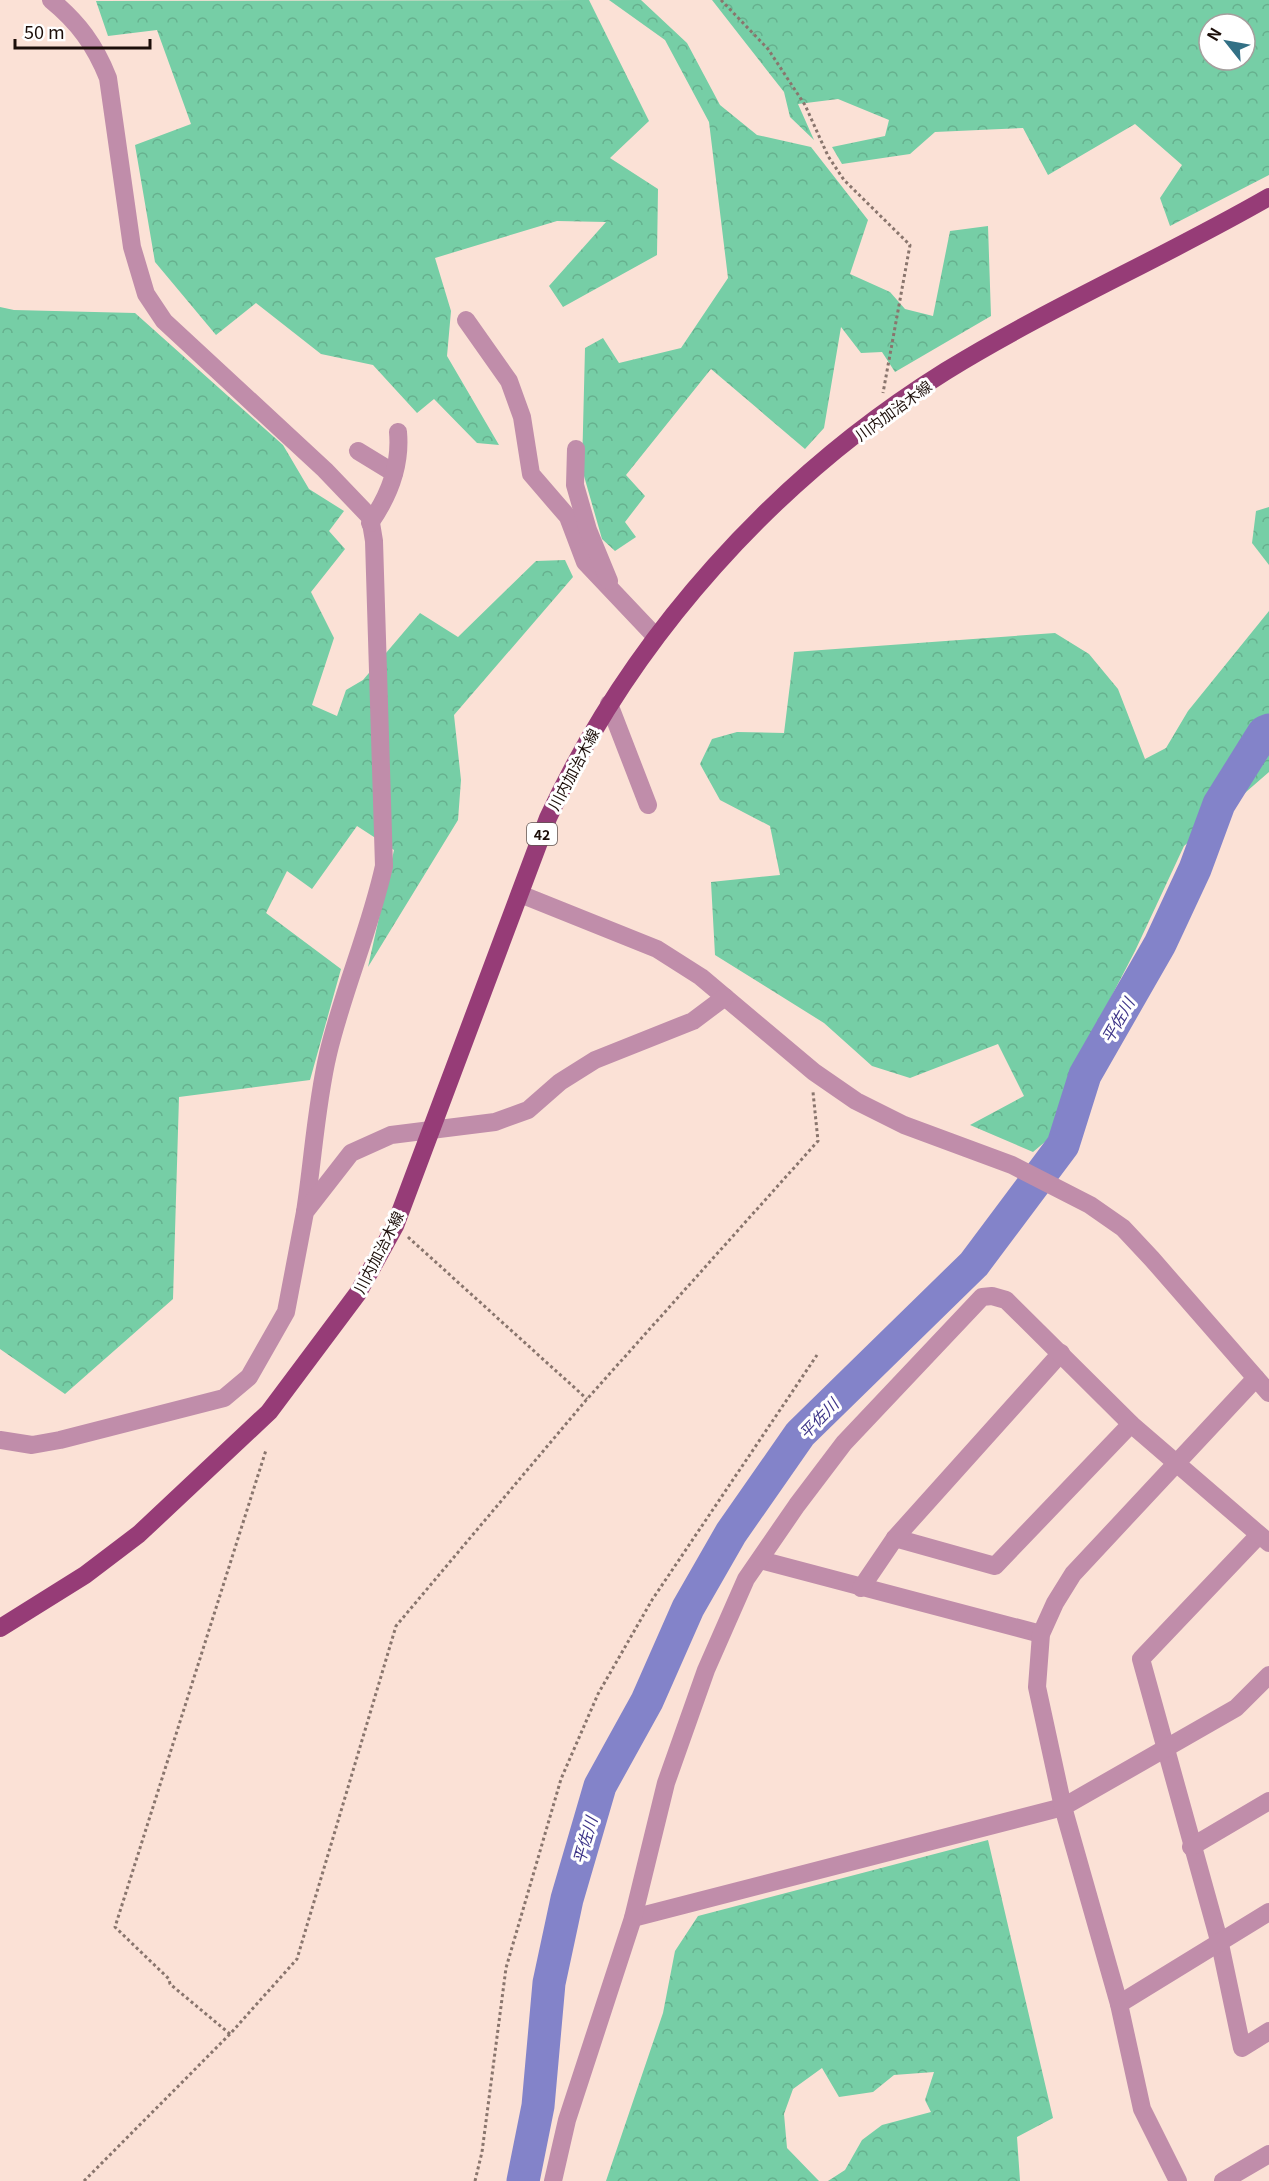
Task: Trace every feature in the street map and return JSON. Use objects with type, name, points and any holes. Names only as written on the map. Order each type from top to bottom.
[{"type":"main road","name":"川内加治木線","points":[[0,1628],[85,1575],[139,1534],[269,1412],[346,1311],[395,1226],[548,818],[568,773],[609,704],[656,637],[713,569],[810,473],[885,414],[945,372],[1082,294],[1189,242],[1269,197]]},
{"type":"street","points":[[0,1440],[32,1444],[60,1440],[224,1398],[249,1377],[286,1312],[306,1212],[327,1056],[347,986],[375,910],[384,866],[374,541],[370,517],[325,470],[164,321],[146,294],[132,247],[108,78],[98,52],[79,25],[51,0]]},
{"type":"street","points":[[466,320],[509,381],[522,417],[531,474],[568,518],[585,562],[656,637]]},
{"type":"street","points":[[370,523],[383,503],[394,472],[399,444],[398,432]]},
{"type":"street","points":[[576,449],[575,485],[588,530],[616,596]]},
{"type":"street","points":[[358,451],[394,472]]},
{"type":"street","points":[[609,704],[648,805]]},
{"type":"street","points":[[519,894],[657,949],[701,977],[814,1072],[882,1115],[1059,1187],[1123,1228],[1269,1394]]},
{"type":"street","points":[[306,1212],[351,1153],[391,1135],[495,1122],[528,1110],[560,1082],[595,1060],[693,1021],[725,997]]},
{"type":"street","points":[[554,2181],[567,2120],[633,1918],[666,1783],[706,1670],[746,1579],[844,1443],[982,1298],[992,1296],[1006,1300],[1131,1424],[1264,1539],[1141,1659],[1167,1745],[1191,1846],[1220,1944],[1242,2048],[1269,2031]]},
{"type":"street","points":[[861,1588],[896,1538],[1061,1353]]},
{"type":"street","points":[[1178,2181],[1142,2109],[1119,2004],[1063,1807],[1037,1687],[1041,1634],[1055,1603],[1073,1574],[1256,1378]]},
{"type":"street","points":[[896,1538],[995,1566],[1131,1424]]},
{"type":"street","points":[[760,1560],[1041,1634]]},
{"type":"street","points":[[633,1918],[1063,1807],[1167,1745],[1236,1708],[1269,1675]]},
{"type":"street","points":[[1191,1846],[1269,1801]]},
{"type":"street","points":[[1119,2004],[1269,1912]]},
{"type":"street","points":[[1223,2181],[1269,2154]]},
{"type":"path","points":[[721,0],[768,49],[805,105],[828,156],[843,180],[910,245],[882,392],[885,414]]},
{"type":"path","points":[[84,2181],[230,2034],[297,1959],[396,1626],[587,1399],[818,1141],[814,1072]]},
{"type":"path","points":[[395,1226],[421,1246],[587,1399]]},
{"type":"path","points":[[475,2181],[482,2152],[506,1968],[561,1779],[598,1694],[652,1600],[817,1356]]},
{"type":"path","points":[[230,2034],[170,1984],[169,1979],[116,1927],[266,1450]]},
{"type":"green space","points":[[589,0],[649,121],[610,158],[658,189],[657,255],[563,307],[549,286],[606,222],[557,221],[435,258],[451,311],[447,356],[499,445],[477,443],[434,399],[417,413],[373,365],[321,354],[256,303],[216,335],[155,262],[135,145],[191,124],[157,30],[108,36],[96,1]]},
{"type":"green space","points":[[609,0],[641,0],[687,43],[720,105],[757,135],[811,147],[868,220],[850,274],[890,292],[905,309],[933,316],[950,231],[988,226],[991,316],[895,372],[882,352],[861,353],[841,327],[824,428],[805,449],[711,369],[626,475],[645,496],[625,522],[636,537],[615,551],[602,539],[582,469],[585,348],[603,338],[619,363],[681,348],[728,278],[709,122],[665,40]]},
{"type":"green space","points":[[712,0],[1269,0],[1269,175],[1170,226],[1160,198],[1182,165],[1135,124],[1048,175],[1023,128],[935,132],[910,154],[842,164],[832,147],[885,136],[889,120],[838,99],[798,104],[814,140],[790,117],[784,92]]},
{"type":"green space","points":[[0,307],[14,310],[135,313],[283,445],[309,489],[344,511],[329,531],[345,549],[311,592],[334,638],[312,705],[337,716],[346,690],[363,680],[420,613],[458,637],[536,561],[565,560],[573,577],[454,715],[461,780],[458,820],[368,967],[394,850],[357,826],[312,889],[287,871],[266,913],[341,969],[310,1080],[179,1097],[173,1299],[65,1394],[0,1349]]},
{"type":"green space","points":[[1269,507],[1269,565],[1252,543],[1256,511]]},
{"type":"green space","points":[[1269,611],[1269,772],[1184,846],[1135,951],[1066,1084],[1052,1136],[1033,1152],[970,1125],[1024,1096],[998,1044],[910,1078],[872,1066],[824,1023],[715,955],[711,882],[780,875],[770,826],[720,800],[700,764],[712,739],[737,732],[784,733],[794,652],[1055,633],[1089,654],[1118,689],[1145,759],[1166,748],[1188,711]]},
{"type":"green space","points":[[988,1840],[1053,2118],[1017,2137],[1020,2181],[828,2181],[845,2170],[862,2140],[882,2125],[931,2112],[925,2100],[934,2072],[894,2075],[873,2092],[839,2097],[822,2068],[793,2089],[784,2114],[787,2148],[819,2181],[606,2181],[663,2013],[675,1951],[698,1916]]},
{"type":"waterway","name":"平佐川","points":[[523,2181],[538,2106],[549,1983],[567,1899],[600,1786],[647,1701],[688,1608],[731,1533],[800,1434],[974,1264],[1063,1145],[1085,1075],[1160,944],[1195,869],[1219,804],[1264,732],[1269,730]]}]
